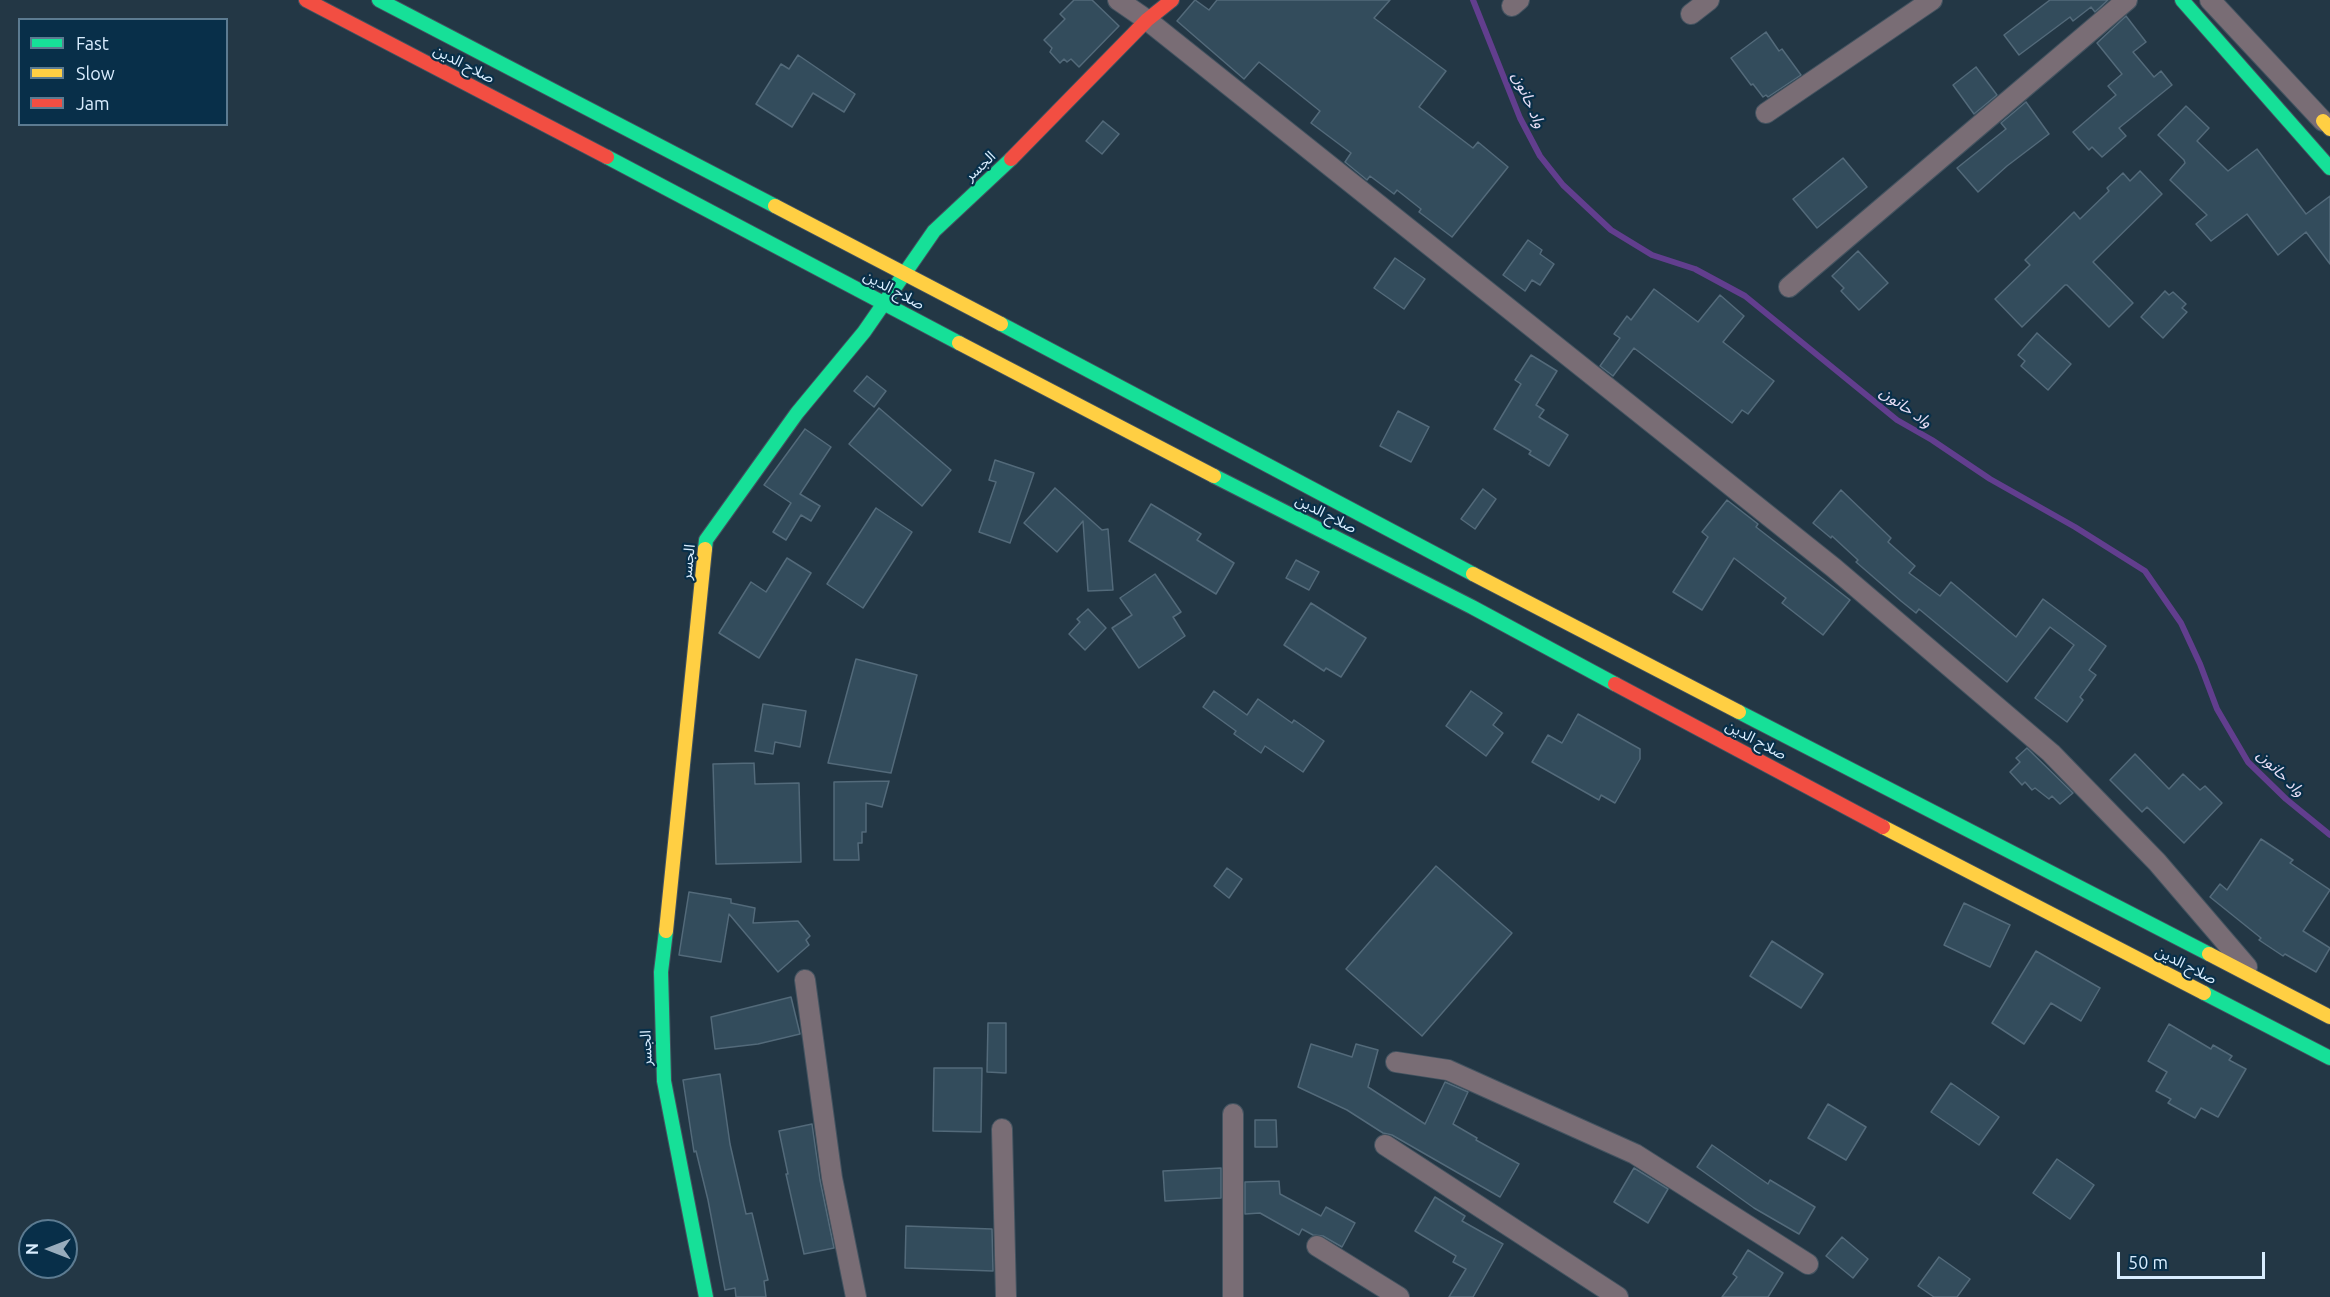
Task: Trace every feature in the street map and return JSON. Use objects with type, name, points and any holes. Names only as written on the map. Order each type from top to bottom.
[{"type":"main road","name":"صلاح الدين","points":[[306,0],[770,241],[1127,431],[1472,607],[1930,852],[2330,1058]]},
{"type":"main road","name":"صلاح الدين","points":[[378,0],[904,273],[1612,648],[1923,805],[2330,1017]]},
{"type":"main road","name":"الجسر","points":[[706,1297],[664,1080],[661,972],[706,540],[797,413],[864,332],[934,231],[1017,153],[1147,20],[1172,0]]},
{"type":"main road","points":[[2182,0],[2330,168]]},
{"type":"street","points":[[1118,0],[1147,20],[1834,568],[2051,753],[2157,862],[2259,980]]},
{"type":"street","points":[[1691,14],[1709,0]]},
{"type":"street","points":[[1766,113],[1932,0]]},
{"type":"street","points":[[1789,287],[2127,0]]},
{"type":"street","points":[[2210,0],[2326,125]]},
{"type":"street","points":[[805,980],[832,1178],[856,1297]]},
{"type":"street","points":[[1396,1062],[1448,1070],[1635,1154],[1808,1264]]},
{"type":"street","points":[[1233,1114],[1233,1297]]},
{"type":"street","points":[[1002,1129],[1006,1297]]},
{"type":"street","points":[[1385,1145],[1618,1297]]},
{"type":"street","points":[[1317,1246],[1399,1297]]},
{"type":"building","points":[[1074,0],[1092,0],[1119,26],[1079,67],[1071,59],[1067,62],[1064,59],[1060,63],[1050,52],[1052,48],[1044,40],[1065,19],[1060,14]]},
{"type":"building","points":[[1195,0],[1209,10],[1217,0],[1390,0],[1374,18],[1446,71],[1419,107],[1473,148],[1478,142],[1508,167],[1452,237],[1419,212],[1421,209],[1397,190],[1394,194],[1370,176],[1367,180],[1345,162],[1351,153],[1311,123],[1320,111],[1259,62],[1244,79],[1177,21]]},
{"type":"building","points":[[2050,0],[2108,0],[2095,12],[2091,7],[2073,21],[2070,17],[2019,55],[2004,35]]},
{"type":"building","points":[[2126,16],[2146,42],[2133,52],[2154,77],[2161,71],[2172,85],[2119,128],[2126,136],[2102,157],[2092,147],[2089,150],[2073,132],[2116,95],[2108,86],[2122,74],[2097,43]]},
{"type":"building","points":[[1766,32],[1779,51],[1782,49],[1801,75],[1768,97],[1766,95],[1763,97],[1731,58]]},
{"type":"building","points":[[798,55],[855,94],[844,112],[813,93],[792,127],[756,104],[781,64],[789,69]]},
{"type":"building","points":[[1976,67],[1997,95],[1974,114],[1953,85]]},
{"type":"building","points":[[2026,102],[2049,134],[1978,192],[1957,168],[2006,129],[2001,123]]},
{"type":"building","points":[[2186,106],[2209,128],[2197,141],[2228,171],[2257,149],[2306,214],[2330,196],[2330,264],[2306,232],[2278,255],[2247,214],[2211,241],[2196,224],[2207,215],[2170,180],[2185,163],[2184,160],[2158,135]]},
{"type":"building","points":[[1103,121],[1119,134],[1102,154],[1086,141]]},
{"type":"building","points":[[1843,158],[1867,187],[1817,228],[1793,199]]},
{"type":"building","points":[[2140,171],[2162,194],[2093,262],[2133,303],[2109,327],[2065,285],[2022,327],[1995,299],[2030,265],[2025,260],[2074,212],[2080,219],[2109,191],[2107,188],[2123,173],[2130,181]]},
{"type":"building","points":[[1528,240],[1542,250],[1540,254],[1554,264],[1540,285],[1532,280],[1525,291],[1503,275]]},
{"type":"building","points":[[1858,251],[1888,283],[1859,310],[1841,291],[1844,288],[1832,276]]},
{"type":"building","points":[[1395,258],[1425,279],[1404,309],[1374,288]]},
{"type":"building","points":[[1654,289],[1698,322],[1720,295],[1744,316],[1723,342],[1774,381],[1748,414],[1742,410],[1732,423],[1634,348],[1613,376],[1600,366],[1620,338],[1614,334],[1627,316],[1631,320]]},
{"type":"building","points":[[2165,291],[2169,295],[2173,292],[2186,304],[2182,308],[2187,312],[2163,338],[2141,317]]},
{"type":"building","points":[[2037,333],[2071,364],[2048,390],[2021,366],[2025,361],[2018,355]]},
{"type":"building","points":[[1531,355],[1557,371],[1536,405],[1544,410],[1539,417],[1568,435],[1549,466],[1529,454],[1531,451],[1494,429],[1521,384],[1515,380]]},
{"type":"building","points":[[867,376],[886,391],[874,407],[854,391]]},
{"type":"building","points":[[879,408],[951,470],[922,506],[849,444]]},
{"type":"building","points":[[1398,411],[1429,427],[1411,462],[1380,446]]},
{"type":"building","points":[[805,429],[831,447],[800,494],[820,506],[811,521],[801,515],[786,540],[773,532],[791,503],[764,485]]},
{"type":"building","points":[[995,460],[1034,473],[1010,543],[979,532],[996,482],[989,480]]},
{"type":"building","points":[[1055,488],[1102,530],[1108,529],[1113,590],[1088,591],[1083,521],[1057,552],[1024,523]]},
{"type":"building","points":[[1483,489],[1496,499],[1475,529],[1461,519]]},
{"type":"building","points":[[1841,490],[1891,538],[1888,542],[1915,566],[1909,573],[1940,596],[1951,582],[2016,637],[2043,599],[2106,646],[2089,670],[2096,675],[2080,697],[2083,700],[2067,722],[2035,698],[2074,645],[2050,627],[2007,682],[1919,609],[1916,613],[1901,601],[1856,562],[1858,560],[1832,536],[1831,538],[1813,523]]},
{"type":"building","points":[[1727,500],[1758,524],[1756,527],[1850,600],[1823,635],[1782,603],[1786,598],[1734,558],[1702,610],[1673,592],[1708,537],[1702,532]]},
{"type":"building","points":[[1151,504],[1201,534],[1197,540],[1234,563],[1216,594],[1129,541]]},
{"type":"building","points":[[876,508],[912,532],[863,608],[827,584]]},
{"type":"building","points":[[787,558],[811,573],[759,658],[719,633],[751,582],[766,592]]},
{"type":"building","points":[[1296,560],[1319,572],[1309,590],[1286,578]]},
{"type":"building","points":[[1155,574],[1181,612],[1173,617],[1185,636],[1139,668],[1112,628],[1132,615],[1120,598]]},
{"type":"building","points":[[1311,603],[1366,638],[1341,677],[1326,668],[1324,671],[1284,645]]},
{"type":"building","points":[[1088,609],[1106,628],[1085,650],[1069,634],[1080,622],[1077,619]]},
{"type":"building","points":[[856,659],[917,675],[891,773],[828,763]]},
{"type":"building","points":[[1214,691],[1247,715],[1258,699],[1292,723],[1294,720],[1324,741],[1303,772],[1265,746],[1261,753],[1234,734],[1236,731],[1203,707]]},
{"type":"building","points":[[1471,691],[1502,713],[1493,725],[1503,733],[1486,756],[1446,726]]},
{"type":"building","points":[[763,704],[806,711],[800,747],[775,742],[773,754],[755,751]]},
{"type":"building","points":[[1578,714],[1640,749],[1640,759],[1615,803],[1601,795],[1599,800],[1532,762],[1548,735],[1562,743]]},
{"type":"building","points":[[2027,748],[2073,793],[2060,804],[2052,796],[2049,799],[2035,788],[2032,790],[2025,782],[2022,785],[2010,772],[2020,762],[2016,758]]},
{"type":"building","points":[[2135,754],[2169,789],[2183,774],[2200,790],[2205,786],[2222,803],[2184,843],[2147,807],[2142,812],[2110,780]]},
{"type":"building","points":[[754,763],[755,784],[799,783],[801,862],[716,864],[713,764]]},
{"type":"building","points":[[889,781],[882,807],[866,803],[866,832],[862,832],[862,843],[858,843],[859,860],[834,860],[834,782]]},
{"type":"building","points":[[2261,839],[2293,860],[2290,863],[2330,890],[2303,931],[2330,948],[2316,972],[2285,954],[2283,956],[2259,940],[2261,938],[2210,897],[2220,884],[2227,890]]},
{"type":"building","points":[[1436,866],[1512,933],[1422,1036],[1346,969]]},
{"type":"building","points":[[1227,868],[1242,879],[1229,898],[1214,886]]},
{"type":"building","points":[[689,892],[731,899],[731,903],[755,908],[753,923],[798,921],[810,936],[806,940],[809,945],[778,972],[729,914],[721,962],[679,955]]},
{"type":"building","points":[[1964,903],[2010,925],[1990,967],[1944,945]]},
{"type":"building","points":[[1772,941],[1823,974],[1801,1008],[1750,976]]},
{"type":"building","points":[[2036,951],[2100,988],[2081,1021],[2051,1003],[2024,1044],[1992,1023]]},
{"type":"building","points":[[791,997],[800,1034],[758,1044],[715,1049],[711,1017]]},
{"type":"building","points":[[988,1023],[1006,1023],[1006,1073],[987,1072]]},
{"type":"building","points":[[2169,1024],[2211,1049],[2213,1045],[2232,1056],[2229,1060],[2246,1069],[2218,1117],[2201,1108],[2195,1118],[2168,1103],[2171,1099],[2156,1091],[2167,1072],[2148,1061]]},
{"type":"building","points":[[1311,1044],[1352,1057],[1356,1044],[1378,1050],[1368,1087],[1425,1124],[1445,1082],[1468,1092],[1453,1124],[1519,1164],[1500,1197],[1392,1135],[1383,1133],[1347,1110],[1298,1087]]},
{"type":"building","points":[[934,1068],[982,1068],[981,1132],[933,1131]]},
{"type":"building","points":[[720,1074],[730,1144],[746,1214],[752,1213],[768,1280],[764,1281],[766,1297],[736,1297],[735,1288],[725,1290],[708,1200],[696,1151],[694,1152],[683,1080]]},
{"type":"building","points":[[1951,1083],[1999,1117],[1979,1145],[1931,1112]]},
{"type":"building","points":[[1828,1104],[1866,1127],[1846,1160],[1808,1138]]},
{"type":"building","points":[[1255,1120],[1276,1120],[1277,1147],[1255,1147]]},
{"type":"building","points":[[812,1124],[820,1180],[834,1248],[804,1254],[779,1131]]},
{"type":"building","points":[[1712,1145],[1768,1184],[1770,1180],[1815,1207],[1799,1234],[1754,1208],[1697,1167]]},
{"type":"building","points":[[2057,1159],[2094,1185],[2070,1219],[2033,1193]]},
{"type":"building","points":[[1221,1168],[1221,1198],[1165,1201],[1163,1171]]},
{"type":"building","points":[[1634,1168],[1668,1189],[1648,1223],[1614,1202]]},
{"type":"building","points":[[1279,1181],[1280,1194],[1321,1216],[1326,1207],[1355,1223],[1342,1247],[1323,1236],[1313,1235],[1302,1229],[1299,1235],[1260,1213],[1245,1214],[1245,1182]]},
{"type":"building","points":[[1435,1197],[1465,1216],[1462,1221],[1503,1244],[1473,1297],[1449,1297],[1466,1269],[1453,1262],[1456,1256],[1415,1231]]},
{"type":"building","points":[[906,1226],[992,1229],[993,1271],[905,1268]]},
{"type":"building","points":[[1842,1237],[1868,1259],[1853,1278],[1826,1256]]},
{"type":"building","points":[[1748,1250],[1783,1273],[1768,1297],[1722,1297],[1737,1277],[1733,1274]]},
{"type":"building","points":[[1939,1257],[1970,1279],[1957,1297],[1934,1297],[1918,1286]]},
{"type":"waterway","name":"واد حانون","points":[[1473,0],[1520,118],[1540,156],[1563,185],[1611,230],[1652,255],[1695,269],[1745,296],[1897,420],[1932,440],[1990,479],[2075,527],[2145,571],[2181,623],[2217,709],[2248,762],[2286,799],[2330,835]]},
{"type":"traffic: fast","points":[[379,0],[775,206]]},
{"type":"traffic: fast","points":[[2182,0],[2330,168]]},
{"type":"traffic: fast","points":[[607,157],[959,343]]},
{"type":"traffic: fast","points":[[705,549],[706,540],[797,413],[864,332],[934,231],[1011,159]]},
{"type":"traffic: fast","points":[[1001,324],[1473,574]]},
{"type":"traffic: fast","points":[[1214,476],[1472,607],[1615,684]]},
{"type":"traffic: fast","points":[[1739,712],[2209,954]]},
{"type":"traffic: fast","points":[[666,931],[661,972],[664,1081],[706,1297]]},
{"type":"traffic: fast","points":[[2204,993],[2330,1058]]},
{"type":"traffic: slow","points":[[2323,121],[2330,129]]},
{"type":"traffic: slow","points":[[775,206],[1001,324]]},
{"type":"traffic: slow","points":[[959,343],[1214,476]]},
{"type":"traffic: slow","points":[[666,931],[705,549]]},
{"type":"traffic: slow","points":[[1473,574],[1739,712]]},
{"type":"traffic: slow","points":[[1883,827],[2204,993]]},
{"type":"traffic: slow","points":[[2209,954],[2330,1017]]},
{"type":"traffic: jam","points":[[306,0],[607,157]]},
{"type":"traffic: jam","points":[[1011,159],[1147,20],[1172,0]]},
{"type":"traffic: jam","points":[[1615,684],[1883,827]]}]
